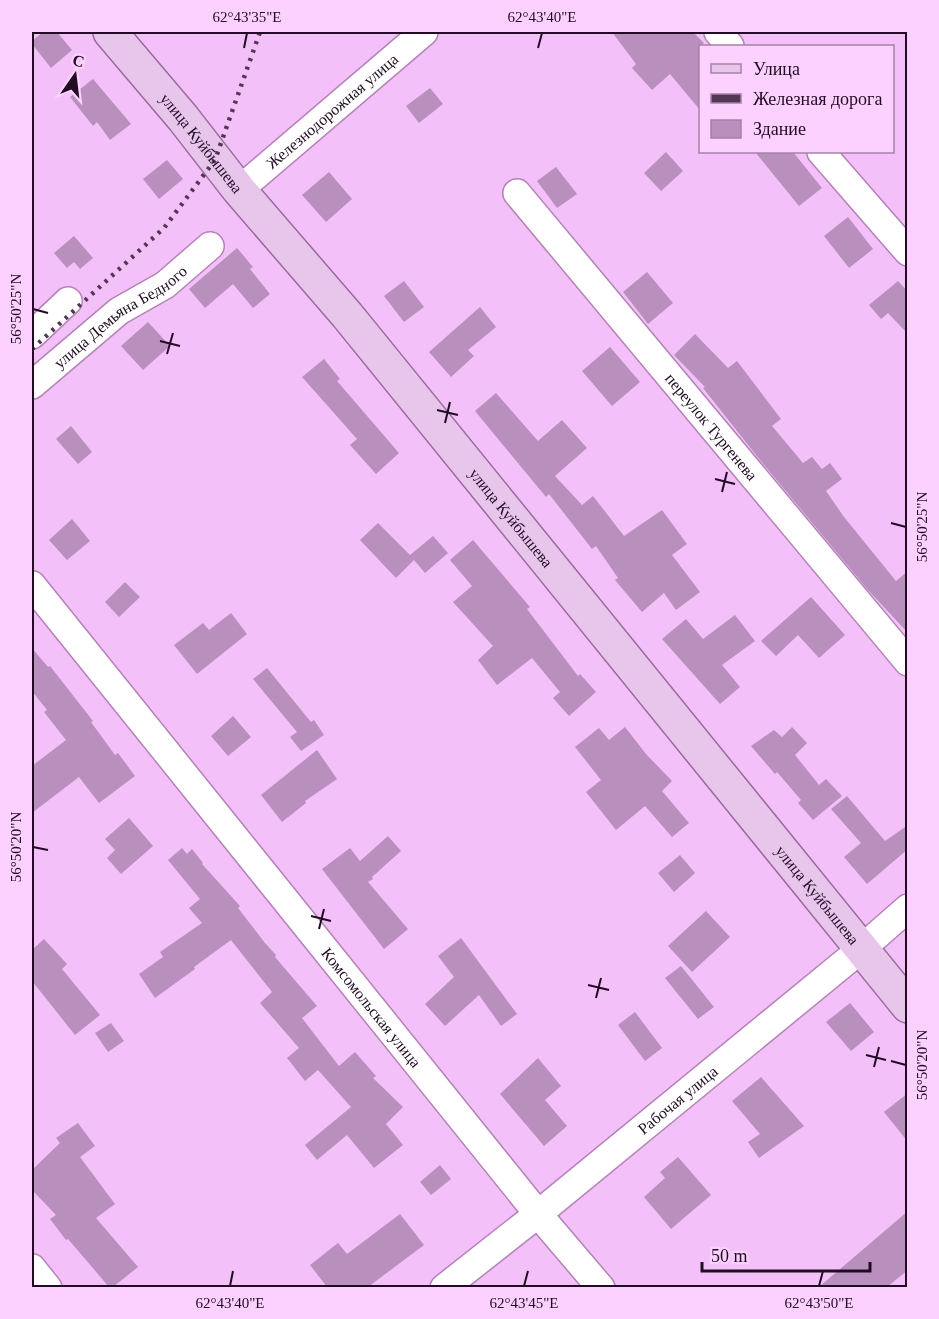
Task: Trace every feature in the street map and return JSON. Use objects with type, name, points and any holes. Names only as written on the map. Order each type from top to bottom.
[{"type":"main road","name":"улица Куйбышева","points":[[110,32],[183,118],[239,190],[354,324],[860,950],[908,1006]]},
{"type":"street","name":"Железнодорожная улица","points":[[239,190],[424,32]]},
{"type":"street","points":[[718,32],[729,45]]},
{"type":"street","points":[[822,153],[908,252]]},
{"type":"street","name":"переулок Тургенева","points":[[517,193],[908,662]]},
{"type":"street","name":"улица Демьяна Бедного","points":[[32,385],[119,311],[165,285],[210,246]]},
{"type":"street","points":[[32,335],[68,301]]},
{"type":"street","name":"Комсомольская улица","points":[[32,585],[538,1214],[601,1287]]},
{"type":"street","name":"Рабочая улица","points":[[444,1287],[538,1214],[908,908]]},
{"type":"street","points":[[32,1268],[48,1287]]},
{"type":"building","points":[[43,32],[57,32],[72,50],[51,68],[32,44],[32,41]]},
{"type":"building","points":[[612,32],[693,32],[704,43],[699,45],[699,109],[670,74],[652,90],[632,68],[636,64]]},
{"type":"building","points":[[93,79],[131,124],[110,140],[97,122],[93,126],[70,97]]},
{"type":"building","points":[[430,88],[443,104],[419,123],[406,106]]},
{"type":"building","points":[[666,152],[683,171],[661,191],[644,173]]},
{"type":"building","points":[[756,153],[794,153],[822,188],[799,206]]},
{"type":"building","points":[[167,160],[183,179],[159,199],[143,179]]},
{"type":"building","points":[[556,167],[577,194],[557,208],[537,181]]},
{"type":"building","points":[[329,172],[352,199],[326,222],[302,195]]},
{"type":"building","points":[[848,217],[873,249],[849,268],[824,236]]},
{"type":"building","points":[[74,236],[93,258],[80,269],[74,262],[67,268],[54,253]]},
{"type":"building","points":[[237,248],[253,267],[250,269],[270,294],[253,308],[233,284],[205,308],[189,289]]},
{"type":"building","points":[[647,272],[673,303],[648,324],[623,292]]},
{"type":"building","points":[[404,281],[424,307],[404,322],[384,296]]},
{"type":"building","points":[[898,281],[908,292],[908,334],[888,313],[881,319],[869,305]]},
{"type":"building","points":[[480,307],[496,327],[468,350],[474,356],[451,377],[429,352]]},
{"type":"building","points":[[148,322],[170,346],[143,370],[121,346]]},
{"type":"building","points":[[695,334],[728,368],[737,361],[781,419],[772,426],[803,463],[812,457],[822,469],[830,463],[842,479],[826,491],[896,581],[908,571],[908,633],[868,590],[760,460],[703,388],[705,387],[674,355]]},
{"type":"building","points":[[610,347],[640,382],[612,406],[582,371]]},
{"type":"building","points":[[324,359],[340,379],[337,381],[399,453],[376,474],[350,445],[357,439],[302,377]]},
{"type":"building","points":[[496,393],[538,441],[562,420],[587,448],[555,476],[582,505],[593,496],[624,536],[662,510],[687,544],[672,555],[700,592],[676,610],[664,593],[642,612],[615,580],[618,578],[596,546],[592,549],[549,494],[546,497],[475,411]]},
{"type":"building","points":[[71,426],[92,452],[78,464],[56,439]]},
{"type":"building","points":[[72,519],[90,541],[67,560],[49,540]]},
{"type":"building","points":[[378,523],[410,555],[433,536],[448,553],[425,573],[414,560],[396,578],[360,540]]},
{"type":"building","points":[[473,540],[530,607],[527,609],[578,676],[580,674],[596,692],[569,716],[553,698],[560,692],[532,658],[497,685],[478,660],[493,646],[453,602],[472,586],[450,560]]},
{"type":"building","points":[[125,582],[140,597],[119,617],[105,602]]},
{"type":"building","points":[[811,597],[845,635],[819,658],[798,635],[776,656],[761,641]]},
{"type":"building","points":[[231,613],[247,634],[197,674],[174,645],[203,623],[209,630]]},
{"type":"building","points":[[735,615],[755,641],[722,665],[740,687],[720,704],[662,639],[686,619],[703,639]]},
{"type":"building","points":[[32,648],[48,667],[50,666],[93,721],[91,722],[115,755],[118,753],[135,776],[99,803],[79,777],[32,813],[32,766],[66,740],[44,712],[47,710],[32,691]]},
{"type":"building","points":[[267,668],[311,722],[314,720],[324,735],[301,751],[290,737],[297,732],[253,679]]},
{"type":"building","points":[[233,716],[251,737],[228,756],[211,736]]},
{"type":"building","points":[[625,727],[646,754],[672,781],[662,791],[689,823],[672,837],[645,806],[616,830],[586,792],[601,780],[575,747],[599,728],[609,740]]},
{"type":"building","points":[[792,727],[807,743],[795,755],[819,785],[826,779],[842,796],[813,820],[798,803],[801,800],[751,746],[774,730],[782,737]]},
{"type":"building","points":[[317,750],[337,779],[305,801],[306,803],[282,822],[261,795]]},
{"type":"building","points":[[847,796],[885,841],[908,825],[908,849],[867,884],[844,857],[861,843],[831,809]]},
{"type":"building","points":[[129,818],[153,846],[121,874],[107,858],[115,850],[105,839]]},
{"type":"building","points":[[388,836],[401,851],[368,882],[408,929],[384,949],[322,869],[350,848],[360,861]]},
{"type":"building","points":[[182,848],[187,854],[192,849],[202,864],[240,906],[238,908],[276,955],[275,957],[317,1006],[302,1018],[339,1066],[355,1052],[376,1076],[373,1078],[403,1107],[386,1124],[403,1145],[374,1168],[347,1135],[317,1160],[305,1145],[351,1107],[318,1070],[305,1081],[287,1058],[299,1048],[260,1003],[272,992],[231,940],[155,998],[139,974],[163,957],[160,952],[202,923],[189,908],[200,899],[168,860]]},
{"type":"building","points":[[680,855],[695,873],[674,892],[658,873]]},
{"type":"building","points":[[706,911],[730,937],[692,972],[668,946]]},
{"type":"building","points":[[461,938],[517,1014],[501,1026],[479,995],[445,1026],[425,1004],[454,977],[438,956]]},
{"type":"building","points":[[44,939],[67,964],[62,969],[100,1015],[75,1035],[32,981],[32,950]]},
{"type":"building","points":[[681,966],[714,1007],[698,1019],[665,978]]},
{"type":"building","points":[[850,1003],[874,1032],[851,1051],[826,1022]]},
{"type":"building","points":[[635,1012],[662,1048],[645,1061],[618,1025]]},
{"type":"building","points":[[111,1023],[124,1041],[108,1052],[95,1033]]},
{"type":"building","points":[[538,1058],[561,1086],[545,1100],[567,1126],[544,1146],[500,1094]]},
{"type":"building","points":[[761,1077],[804,1126],[759,1158],[748,1142],[760,1134],[732,1101]]},
{"type":"building","points":[[908,1093],[908,1142],[884,1112]]},
{"type":"building","points":[[78,1123],[95,1146],[80,1157],[115,1204],[96,1218],[138,1267],[113,1287],[109,1287],[68,1239],[66,1240],[50,1219],[56,1215],[32,1190],[32,1170],[60,1143],[56,1138]]},
{"type":"building","points":[[678,1157],[711,1195],[671,1229],[644,1197],[665,1178],[660,1172]]},
{"type":"building","points":[[440,1165],[451,1179],[431,1195],[420,1182]]},
{"type":"building","points":[[908,1211],[908,1270],[887,1287],[819,1287]]},
{"type":"building","points":[[400,1214],[424,1245],[368,1287],[327,1287],[310,1265],[338,1243],[347,1254]]},
{"type":"railway","points":[[32,349],[164,228],[215,160],[260,32]]}]
